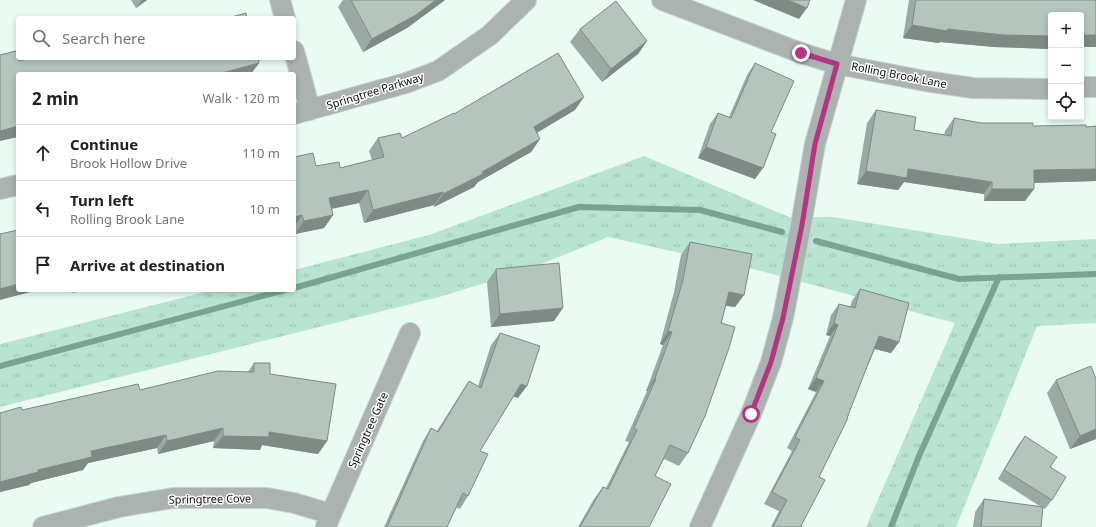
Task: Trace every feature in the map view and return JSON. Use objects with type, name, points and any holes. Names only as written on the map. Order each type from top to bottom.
[{"type":"street","points":[[280,0],[284,16]]},
{"type":"street","name":"Springtree Parkway","points":[[302,112],[406,83],[438,71],[490,35],[526,0]]},
{"type":"street","name":"Rolling Brook Lane","points":[[662,0],[801,53],[837,64],[925,81],[973,88],[1048,89]]},
{"type":"street","points":[[700,527],[751,414],[771,362],[783,318],[802,225],[815,144],[856,0]]},
{"type":"street","points":[[295,60],[302,112]]},
{"type":"street","points":[[1084,87],[1096,87]]},
{"type":"street","points":[[0,189],[16,185]]},
{"type":"street","name":"Springtree Gate","points":[[328,521],[410,333]]},
{"type":"street","name":"Springtree Cove","points":[[43,527],[119,507],[173,498],[267,498],[294,503],[328,521]]},
{"type":"green space","points":[[644,156],[789,217],[833,217],[998,244],[1096,239],[1096,323],[1037,326],[956,527],[866,527],[955,323],[757,270],[608,237],[527,270],[439,297],[0,407],[0,344],[205,292],[296,292],[296,269],[429,235]]},
{"type":"building","points":[[351,0],[436,0],[416,15],[372,39]]},
{"type":"building","points":[[788,0],[810,0],[807,8]]},
{"type":"building","points":[[916,0],[1096,0],[1096,35],[1084,35],[1084,12],[1048,12],[1048,36],[1003,35],[948,29],[947,31],[912,25]]},
{"type":"building","points":[[616,1],[647,41],[611,69],[580,29]]},
{"type":"building","points":[[246,13],[247,16],[235,16]]},
{"type":"building","points":[[16,51],[16,60],[19,61],[258,60],[259,63],[225,72],[16,72],[16,127],[0,131],[0,55]]},
{"type":"building","points":[[558,53],[584,97],[534,127],[540,139],[482,172],[483,174],[443,194],[443,192],[373,210],[368,190],[329,198],[333,215],[304,221],[302,215],[296,216],[296,157],[313,153],[316,166],[339,162],[340,168],[384,157],[378,138],[400,133],[402,138],[454,114]]},
{"type":"building","points":[[755,63],[794,81],[771,132],[776,134],[763,168],[706,147],[718,113],[731,118]]},
{"type":"building","points":[[876,110],[916,117],[914,130],[951,136],[954,118],[981,123],[1033,123],[1033,126],[1096,126],[1096,169],[1034,170],[1034,189],[992,189],[992,182],[908,169],[907,178],[866,171]]},
{"type":"building","points":[[16,230],[16,285],[0,289],[0,234]]},
{"type":"building","points":[[690,242],[752,254],[744,295],[729,292],[721,323],[735,327],[705,416],[688,453],[670,445],[655,476],[671,484],[649,527],[580,527],[603,487],[608,489],[637,430],[634,428],[656,379],[655,378],[672,332],[668,331],[683,280]]},
{"type":"building","points":[[559,263],[563,308],[500,314],[496,269]]},
{"type":"building","points":[[860,289],[909,303],[899,342],[879,336],[848,418],[819,477],[825,480],[801,526],[803,527],[773,527],[787,500],[772,492],[800,440],[795,437],[824,381],[816,378],[838,325],[834,323],[839,304],[855,308]]},
{"type":"building","points":[[500,333],[540,346],[527,386],[521,384],[480,451],[488,454],[468,496],[463,493],[447,527],[387,527],[431,428],[438,432],[469,381],[481,388]]},
{"type":"building","points":[[254,363],[270,363],[270,374],[336,384],[327,441],[269,432],[269,437],[223,436],[223,428],[167,441],[166,435],[91,451],[92,457],[38,470],[38,472],[0,482],[0,413],[21,407],[22,410],[138,384],[140,390],[218,371],[254,372]]},
{"type":"building","points":[[1091,366],[1096,379],[1096,429],[1080,436],[1056,380]]},
{"type":"building","points":[[1025,436],[1057,457],[1050,467],[1066,477],[1052,500],[1004,470]]},
{"type":"building","points":[[984,499],[1043,507],[1041,527],[981,527]]},
{"type":"waterway","points":[[296,287],[579,207],[700,210],[782,232]]},
{"type":"waterway","points":[[816,241],[959,279],[1096,274]]},
{"type":"waterway","points":[[891,527],[919,456],[999,277]]},
{"type":"waterway","points":[[0,366],[278,292]]},
{"type":"route","points":[[751,414],[771,362],[783,318],[802,225],[815,144],[829,99],[837,64],[801,53]]}]
